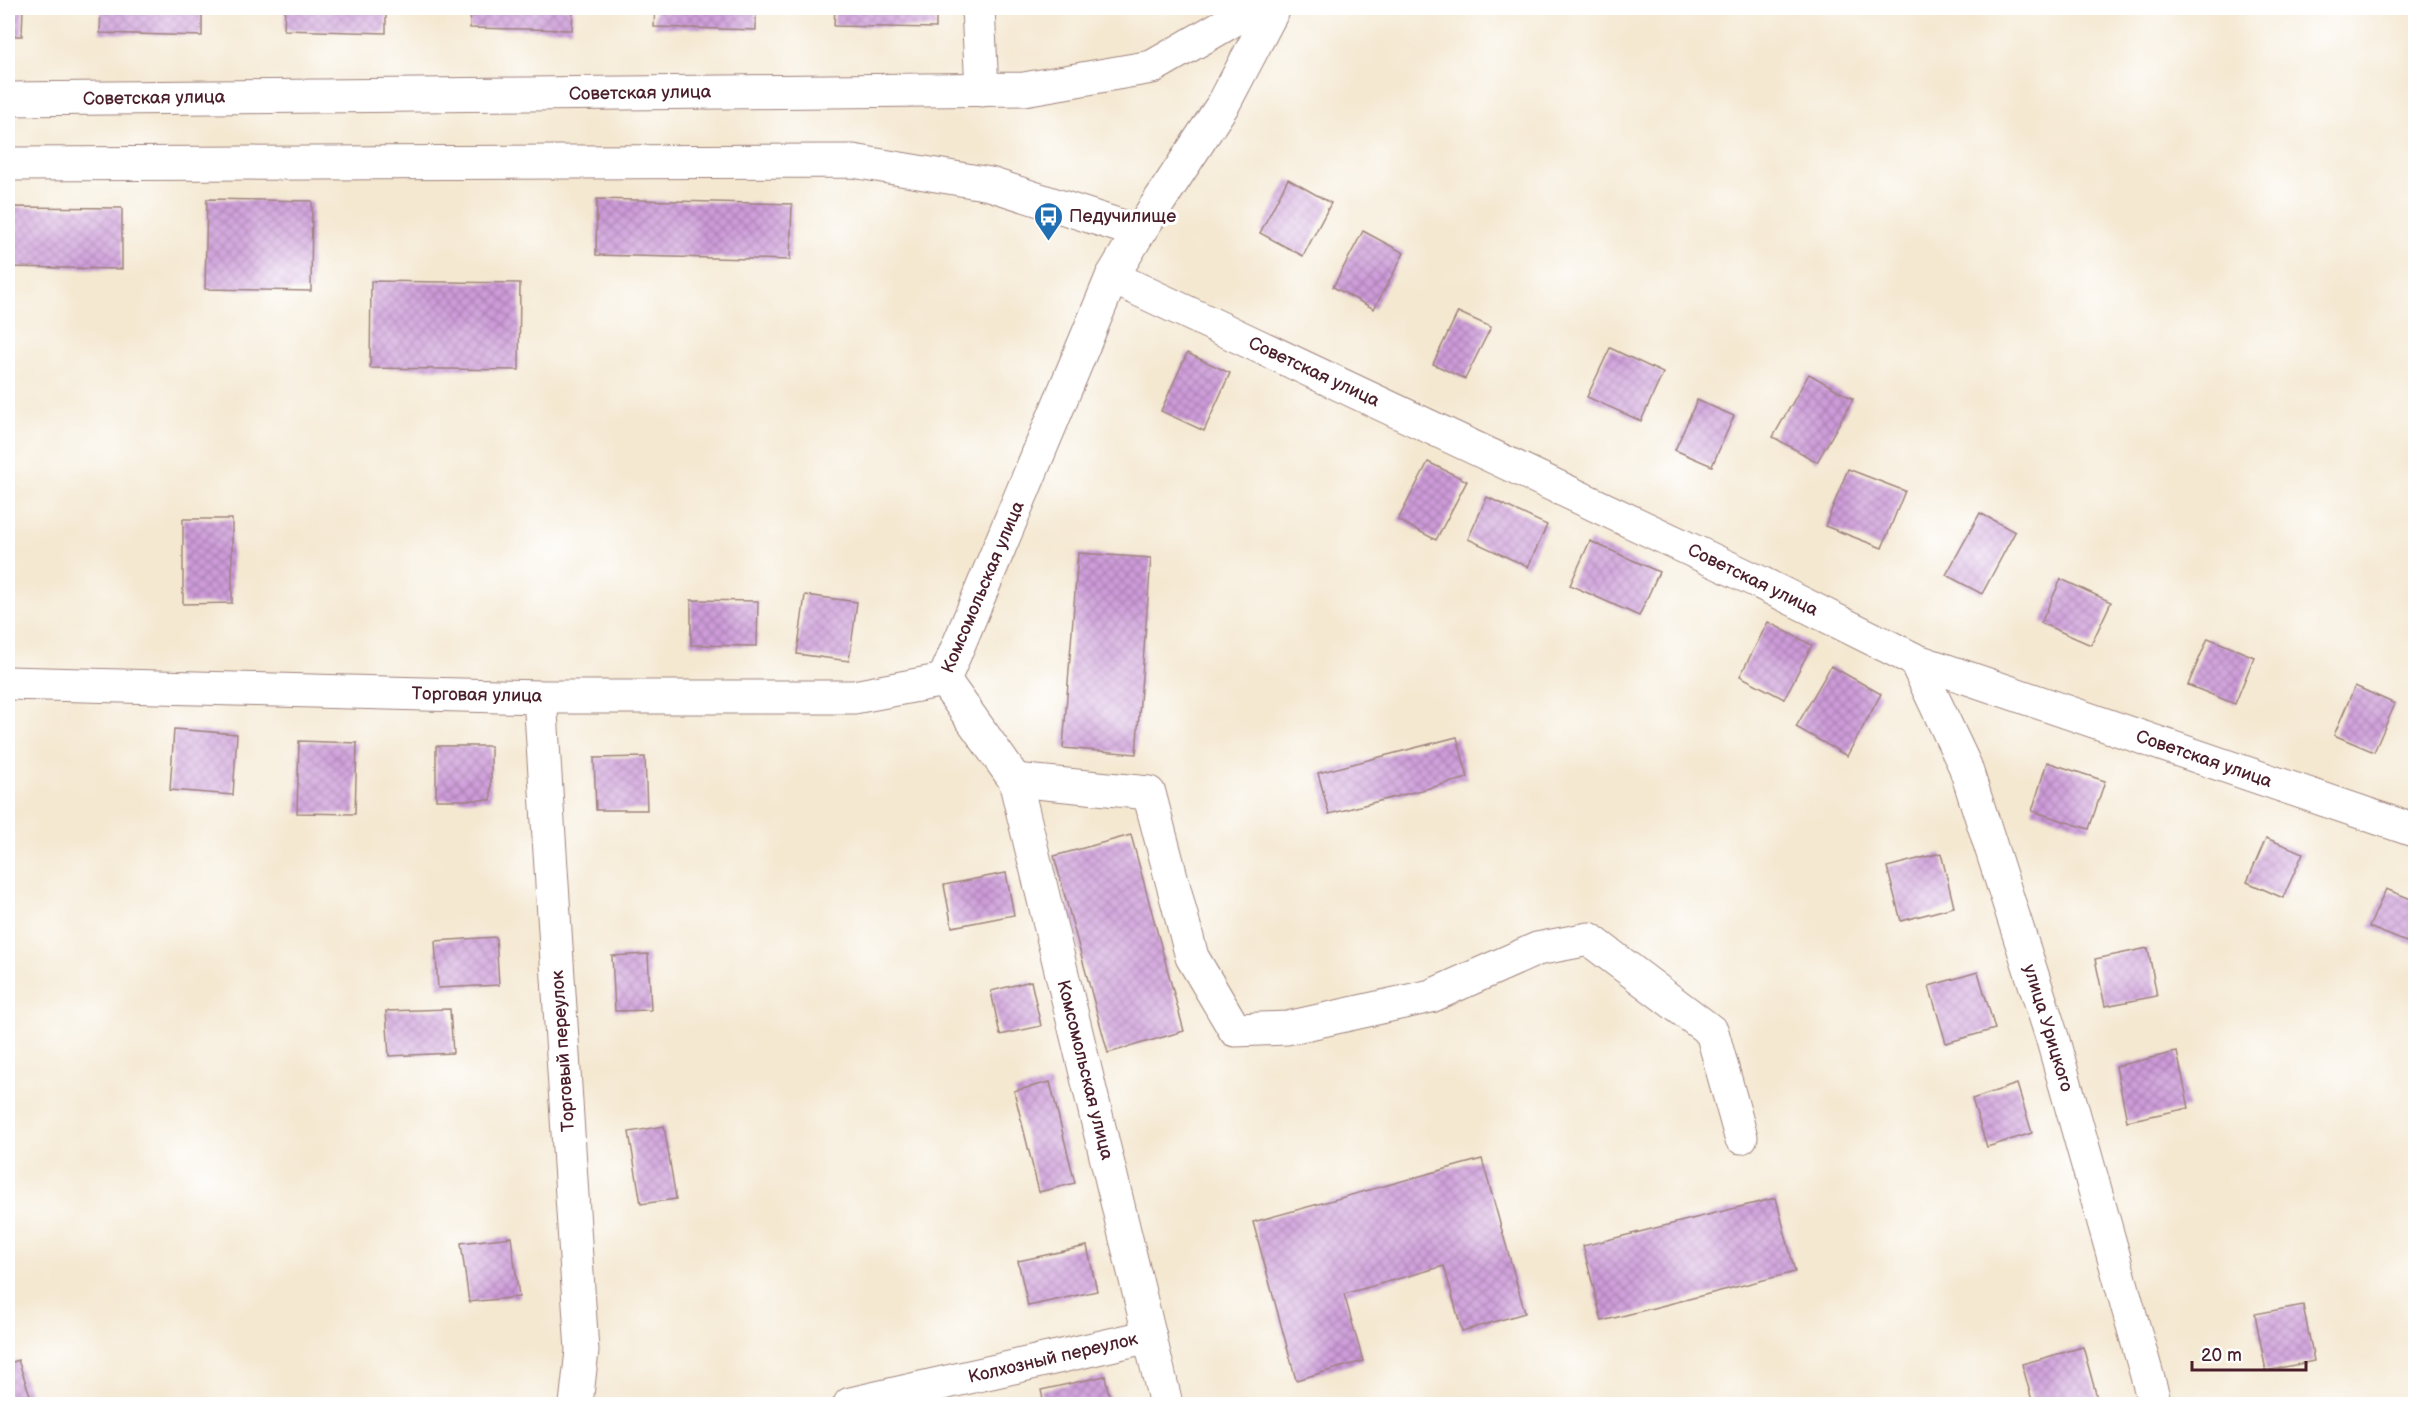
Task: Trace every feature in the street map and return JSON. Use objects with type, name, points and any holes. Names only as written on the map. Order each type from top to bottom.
[{"type":"street","points":[[978,8],[982,90]]},
{"type":"street","name":"Советская улица","points":[[8,99],[1024,89],[1152,67],[1254,8]]},
{"type":"street","name":"Комсомольская улица","points":[[1167,1404],[1015,780],[944,680],[1112,276],[1224,103],[1274,8]]},
{"type":"street","points":[[8,164],[853,161],[990,184],[1139,232]]},
{"type":"street","name":"Советская улица","points":[[1112,276],[1759,582],[1915,660],[2415,831]]},
{"type":"street","name":"улица Урицкого","points":[[1915,660],[1968,778],[2052,1037],[2155,1404]]},
{"type":"street","name":"Торговая улица","points":[[8,683],[540,697],[854,697],[944,680]]},
{"type":"street","name":"Торговый переулок","points":[[540,697],[582,1351],[576,1404]]},
{"type":"street","points":[[1015,780],[1149,793],[1192,957],[1235,1030],[1287,1028],[1431,996],[1537,949],[1589,939],[1712,1032],[1741,1137]]},
{"type":"street","name":"Колхозный переулок","points":[[850,1404],[1150,1336]]},
{"type":"building","points":[[8,8],[23,8],[22,36],[8,36]]},
{"type":"building","points":[[101,8],[202,8],[202,36],[100,33]]},
{"type":"building","points":[[285,8],[386,8],[386,33],[284,30]]},
{"type":"building","points":[[471,8],[573,8],[572,30],[470,28]]},
{"type":"building","points":[[655,8],[756,8],[756,30],[654,27]]},
{"type":"building","points":[[835,8],[936,8],[936,28],[834,26]]},
{"type":"building","points":[[1288,179],[1331,203],[1303,256],[1260,233]]},
{"type":"building","points":[[207,199],[312,201],[311,291],[205,289]]},
{"type":"building","points":[[597,199],[792,204],[790,260],[596,255]]},
{"type":"building","points":[[8,207],[122,208],[122,269],[8,267]]},
{"type":"building","points":[[1363,231],[1404,253],[1374,309],[1333,287]]},
{"type":"building","points":[[371,281],[520,283],[519,370],[370,368]]},
{"type":"building","points":[[1458,312],[1491,327],[1465,379],[1433,364]]},
{"type":"building","points":[[1610,348],[1663,373],[1641,421],[1587,397]]},
{"type":"building","points":[[1187,353],[1230,373],[1204,431],[1161,411]]},
{"type":"building","points":[[1809,374],[1853,399],[1817,462],[1773,437]]},
{"type":"building","points":[[1697,400],[1734,416],[1712,466],[1675,450]]},
{"type":"building","points":[[1428,462],[1467,481],[1436,540],[1398,520]]},
{"type":"building","points":[[1848,469],[1905,491],[1882,548],[1825,526]]},
{"type":"building","points":[[1487,497],[1547,525],[1528,567],[1468,539]]},
{"type":"building","points":[[1980,513],[2015,532],[1982,594],[1946,575]]},
{"type":"building","points":[[183,519],[232,519],[232,603],[183,604]]},
{"type":"building","points":[[1590,541],[1659,572],[1639,616],[1570,585]]},
{"type":"building","points":[[1078,553],[1151,558],[1136,754],[1063,748]]},
{"type":"building","points":[[2061,579],[2111,602],[2091,645],[2041,623]]},
{"type":"building","points":[[805,595],[857,602],[849,661],[797,654]]},
{"type":"building","points":[[691,600],[758,601],[757,646],[691,645]]},
{"type":"building","points":[[1768,622],[1812,645],[1784,699],[1740,676]]},
{"type":"building","points":[[2208,638],[2254,657],[2235,704],[2188,685]]},
{"type":"building","points":[[1831,666],[1881,694],[1847,756],[1796,727]]},
{"type":"building","points":[[2355,686],[2395,704],[2374,752],[2334,735]]},
{"type":"building","points":[[174,729],[237,734],[233,795],[170,790]]},
{"type":"building","points":[[1457,737],[1468,778],[1329,814],[1318,773]]},
{"type":"building","points":[[299,741],[357,743],[355,814],[297,813]]},
{"type":"building","points":[[436,746],[491,746],[491,800],[436,800]]},
{"type":"building","points":[[645,757],[647,810],[596,810],[594,758]]},
{"type":"building","points":[[2047,762],[2105,781],[2089,829],[2032,811]]},
{"type":"building","points":[[1131,835],[1184,1031],[1108,1053],[1054,856]]},
{"type":"building","points":[[2266,838],[2303,853],[2283,898],[2247,882]]},
{"type":"building","points":[[1941,853],[1954,907],[1901,921],[1887,867]]},
{"type":"building","points":[[1006,873],[1014,915],[952,927],[944,885]]},
{"type":"building","points":[[2386,889],[2416,901],[2416,946],[2369,927]]},
{"type":"building","points":[[496,937],[499,985],[438,988],[435,941]]},
{"type":"building","points":[[2148,948],[2157,996],[2105,1006],[2095,959]]},
{"type":"building","points":[[648,954],[651,1010],[615,1011],[612,956]]},
{"type":"building","points":[[1978,972],[1995,1029],[1946,1043],[1929,986]]},
{"type":"building","points":[[1031,981],[1041,1026],[1000,1035],[991,991]]},
{"type":"building","points":[[450,1009],[453,1053],[389,1056],[386,1011]]},
{"type":"building","points":[[2177,1052],[2189,1108],[2127,1121],[2116,1066]]},
{"type":"building","points":[[1050,1082],[1075,1183],[1039,1192],[1014,1091]]},
{"type":"building","points":[[2017,1084],[2032,1133],[1987,1147],[1972,1099]]},
{"type":"building","points":[[664,1126],[676,1199],[641,1204],[629,1132]]},
{"type":"building","points":[[1482,1159],[1525,1313],[1462,1331],[1444,1266],[1344,1294],[1363,1361],[1296,1380],[1253,1222]]},
{"type":"building","points":[[1776,1198],[1795,1272],[1602,1321],[1583,1246]]},
{"type":"building","points":[[511,1237],[519,1297],[469,1302],[461,1243]]},
{"type":"building","points":[[1087,1246],[1097,1291],[1028,1306],[1018,1261]]},
{"type":"building","points":[[2303,1305],[2314,1361],[2266,1371],[2255,1314]]},
{"type":"building","points":[[2083,1347],[2098,1401],[2085,1404],[2033,1404],[2022,1364]]},
{"type":"building","points":[[18,1360],[33,1404],[8,1404],[8,1364]]},
{"type":"building","points":[[1105,1376],[1111,1404],[1044,1404],[1041,1390]]},
{"type":"place","name":"Педучилище","points":[[1048,242]]}]
